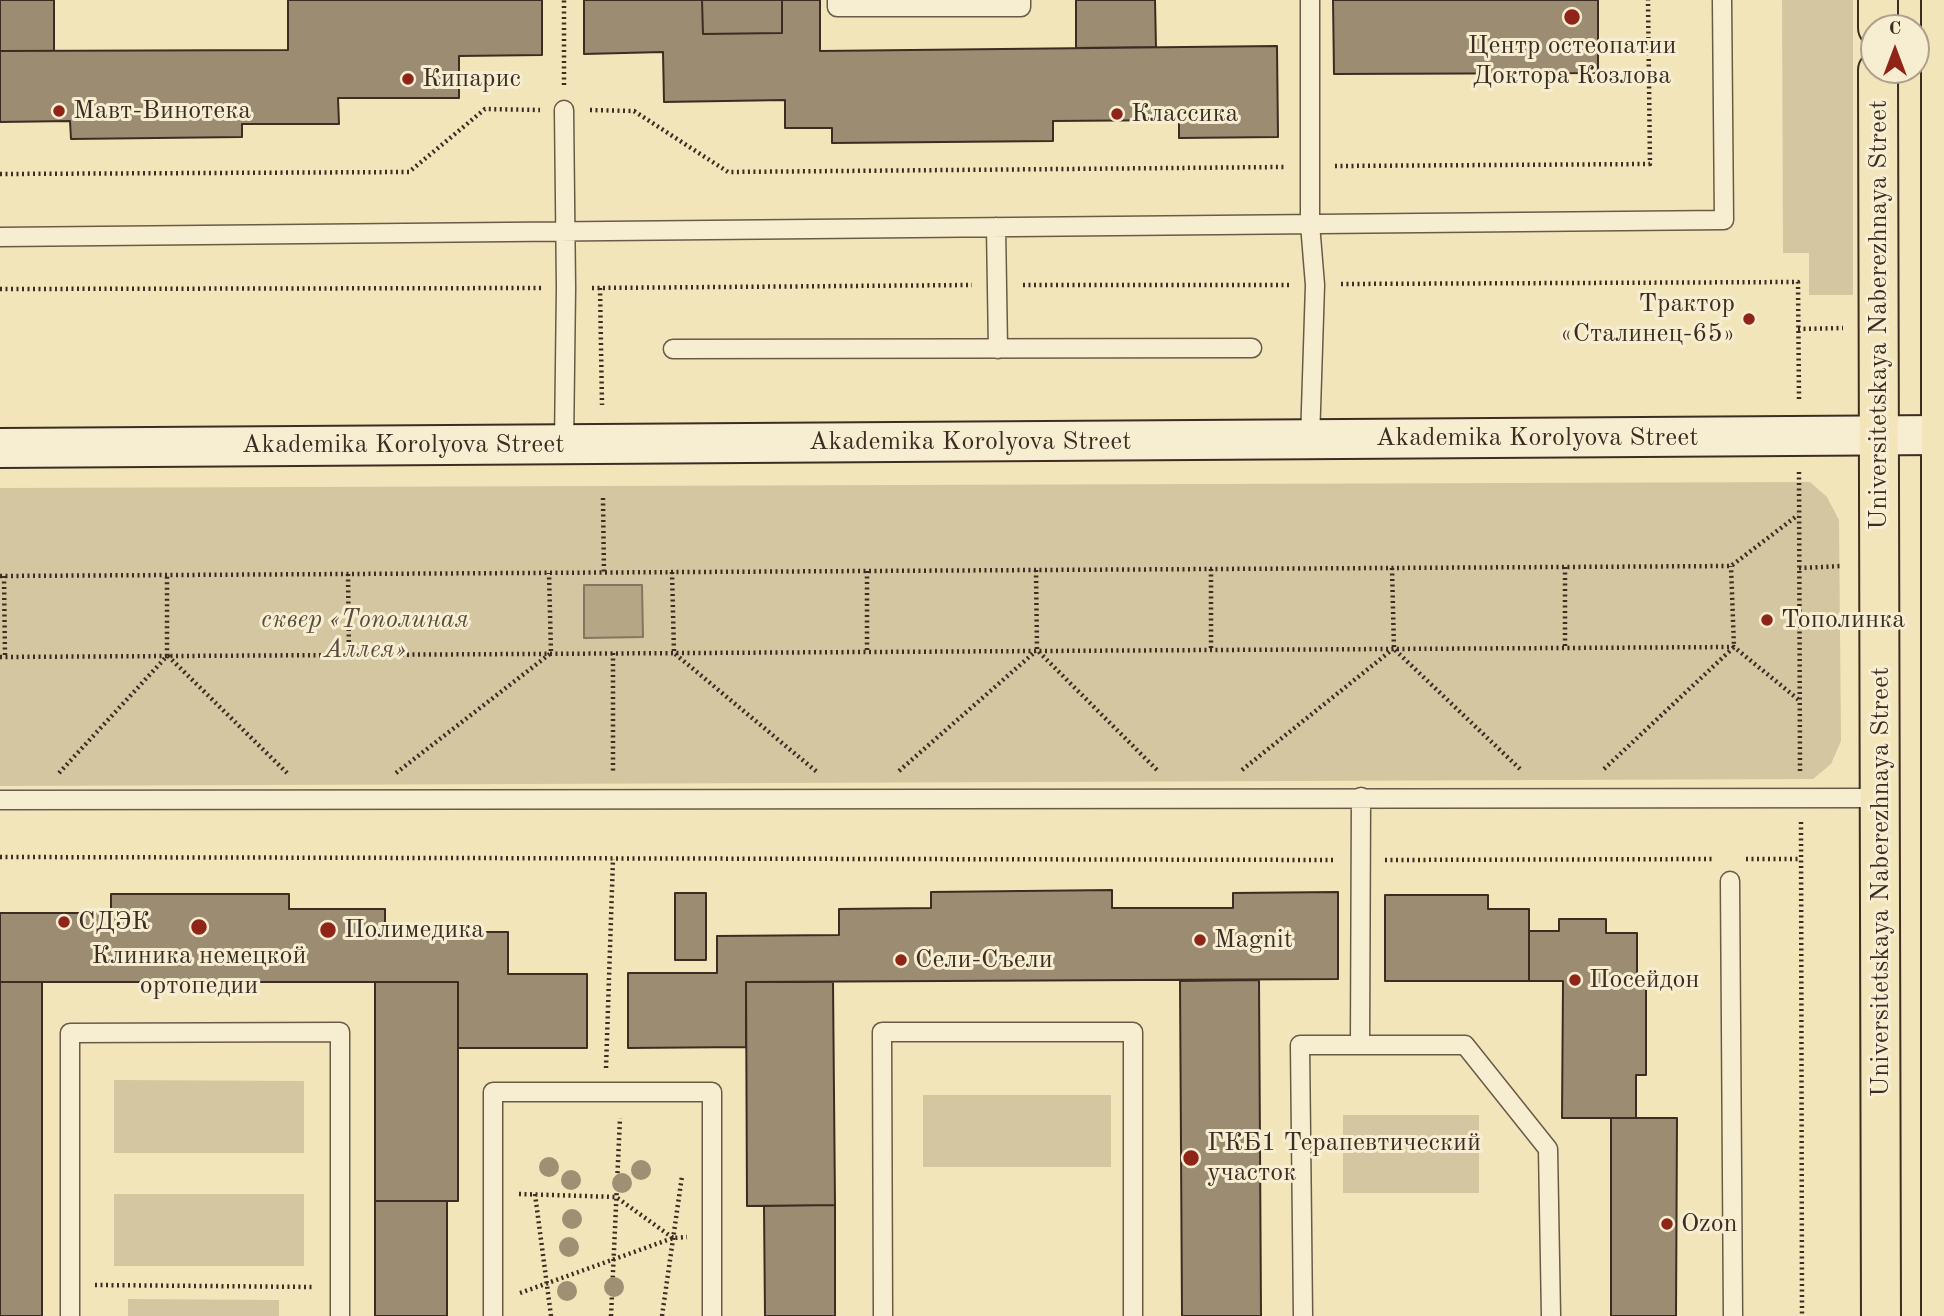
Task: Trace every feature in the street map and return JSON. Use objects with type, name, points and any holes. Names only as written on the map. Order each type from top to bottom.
[{"type":"main road","points":[[1941,0],[1941,1316]]},
{"type":"main road","name":"Universitetskaya Naberezhnaya Street","points":[[1878,84],[1881,1316]]},
{"type":"street","name":"Akademika Korolyova Street","points":[[0,448],[1940,435]]},
{"type":"lane","points":[[837,0],[837,7],[1021,7],[1021,0]]},
{"type":"lane","points":[[1310,0],[1310,224],[1315,285],[1310,440]]},
{"type":"lane","points":[[0,237],[1724,220],[1722,0]]},
{"type":"lane","points":[[564,110],[564,444]]},
{"type":"lane","points":[[996,227],[998,349]]},
{"type":"lane","points":[[673,349],[1252,348]]},
{"type":"lane","points":[[1360,1045],[1361,797]]},
{"type":"lane","points":[[0,800],[1880,798]]},
{"type":"lane","points":[[1730,881],[1733,1316]]},
{"type":"lane","points":[[70,1316],[69,1033],[340,1032],[341,1316]]},
{"type":"lane","points":[[883,1316],[883,1032],[1133,1032],[1133,1316]]},
{"type":"lane","points":[[1303,1316],[1300,1045],[1465,1045],[1549,1149],[1551,1316]]},
{"type":"lane","points":[[493,1310],[493,1092],[712,1092],[712,1316]]},
{"type":"path","points":[[564,0],[564,110]]},
{"type":"path","points":[[0,174],[409,172],[485,109],[634,111],[728,172],[1650,164],[1648,0]]},
{"type":"path","points":[[600,288],[602,405]]},
{"type":"path","points":[[1799,490],[1802,1316]]},
{"type":"path","points":[[603,498],[604,573]]},
{"type":"path","points":[[1799,514],[1731,566],[2,576],[2,657],[1734,647],[1799,700]]},
{"type":"path","points":[[1604,769],[1734,647],[1731,566]]},
{"type":"path","points":[[1799,568],[1850,566]]},
{"type":"path","points":[[1565,567],[1566,648]]},
{"type":"path","points":[[1392,568],[1394,649],[1520,769]]},
{"type":"path","points":[[1211,569],[1211,650]]},
{"type":"path","points":[[1037,570],[1037,650],[1157,770]]},
{"type":"path","points":[[867,571],[867,652]]},
{"type":"path","points":[[672,572],[674,653],[817,772]]},
{"type":"path","points":[[549,573],[551,653]]},
{"type":"path","points":[[348,574],[349,654]]},
{"type":"path","points":[[59,774],[167,656],[167,575]]},
{"type":"path","points":[[1242,770],[1394,649]]},
{"type":"path","points":[[899,771],[1037,650]]},
{"type":"path","points":[[396,773],[551,653]]},
{"type":"path","points":[[613,653],[613,772]]},
{"type":"path","points":[[167,656],[287,773]]},
{"type":"path","points":[[0,857],[1718,859]]},
{"type":"path","points":[[611,1316],[615,1197],[613,859]]},
{"type":"path","points":[[1746,859],[1801,859]]},
{"type":"path","points":[[662,1316],[683,1171]]},
{"type":"path","points":[[493,1193],[615,1197],[673,1238]]},
{"type":"path","points":[[535,1194],[551,1316]]},
{"type":"path","points":[[493,1310],[548,1283],[673,1238],[712,1234]]},
{"type":"path","points":[[70,1285],[341,1287]]},
{"type":"green space","points":[[1782,0],[1853,0],[1853,295],[1809,295],[1809,253],[1783,253]]},
{"type":"green space","name":"сквер «Тополиная Аллея»","points":[[1810,482],[1827,497],[1839,520],[1841,741],[1831,764],[1813,779],[0,786],[0,488]]},
{"type":"green space","points":[[114,1080],[304,1081],[304,1153],[114,1153]]},
{"type":"green space","points":[[923,1095],[1111,1095],[1111,1167],[923,1167]]},
{"type":"green space","points":[[1343,1115],[1479,1115],[1479,1193],[1343,1193]]},
{"type":"green space","points":[[114,1194],[304,1194],[304,1266],[114,1266]]},
{"type":"green space","points":[[128,1299],[279,1300],[279,1316],[128,1316]]},
{"type":"shaded area","points":[[584,585],[642,585],[643,637],[584,638]]},
{"type":"building","points":[[0,0],[54,0],[54,51],[0,51]]},
{"type":"building","points":[[288,0],[542,0],[542,55],[459,56],[459,98],[338,98],[339,124],[242,124],[242,137],[71,139],[70,121],[0,122],[0,51],[288,50]]},
{"type":"building","points":[[584,0],[702,0],[703,34],[782,33],[782,0],[820,0],[820,51],[1277,46],[1278,137],[1179,138],[1179,120],[1053,121],[1053,141],[832,143],[832,128],[785,128],[785,100],[664,102],[663,52],[584,54]]},
{"type":"building","points":[[702,0],[782,0],[782,33],[703,34]]},
{"type":"building","points":[[1076,0],[1155,0],[1156,47],[1076,48]]},
{"type":"building","points":[[1333,0],[1598,0],[1598,73],[1334,74]]},
{"type":"building","points":[[1112,890],[1112,908],[1233,908],[1233,893],[1338,892],[1338,979],[746,982],[746,1047],[628,1048],[628,973],[717,973],[717,936],[839,935],[839,909],[931,908],[931,892]]},
{"type":"building","points":[[675,893],[706,893],[706,960],[675,960]]},
{"type":"building","points":[[111,894],[289,894],[289,909],[385,909],[385,932],[508,932],[508,974],[587,974],[587,1048],[458,1048],[458,982],[0,982],[0,913],[111,913]]},
{"type":"building","points":[[1385,895],[1488,895],[1488,909],[1529,909],[1529,981],[1385,981]]},
{"type":"building","points":[[1559,919],[1606,919],[1606,933],[1637,933],[1637,976],[1646,976],[1646,1075],[1636,1075],[1636,1118],[1562,1118],[1563,981],[1529,981],[1529,931],[1559,931]]},
{"type":"building","points":[[1259,980],[1261,1316],[1182,1316],[1180,981]]},
{"type":"building","points":[[0,982],[42,982],[42,1316],[0,1316]]},
{"type":"building","points":[[375,982],[458,982],[458,1201],[375,1201]]},
{"type":"building","points":[[746,982],[833,982],[835,1205],[747,1206]]},
{"type":"building","points":[[1611,1118],[1677,1118],[1676,1316],[1611,1316]]},
{"type":"building","points":[[375,1201],[447,1201],[447,1316],[375,1316]]},
{"type":"building","points":[[835,1205],[835,1316],[765,1316],[764,1206]]},
{"type":"place","name":"Центр остеопатии Доктора Козлова","points":[[1572,17]]},
{"type":"place","name":"Кипарис","points":[[408,79]]},
{"type":"place","name":"Мавт-Винотека","points":[[59,111]]},
{"type":"place","name":"Классика","points":[[1117,114]]},
{"type":"place","name":"Трактор «Сталинец-65»","points":[[1749,319]]},
{"type":"place","name":"Тополинка","points":[[1767,620]]},
{"type":"place","name":"СДЭК","points":[[64,922]]},
{"type":"place","name":"Клиника немецкой ортопедии","points":[[199,927]]},
{"type":"place","name":"Полимедика","points":[[328,930]]},
{"type":"place","name":"Magnit","points":[[1200,940]]},
{"type":"place","name":"Сели-Съели","points":[[901,960]]},
{"type":"place","name":"Посейдон","points":[[1575,980]]},
{"type":"place","name":"ГКБ1 Терапевтический участок","points":[[1191,1158]]},
{"type":"place","name":"Ozon","points":[[1667,1224]]}]
